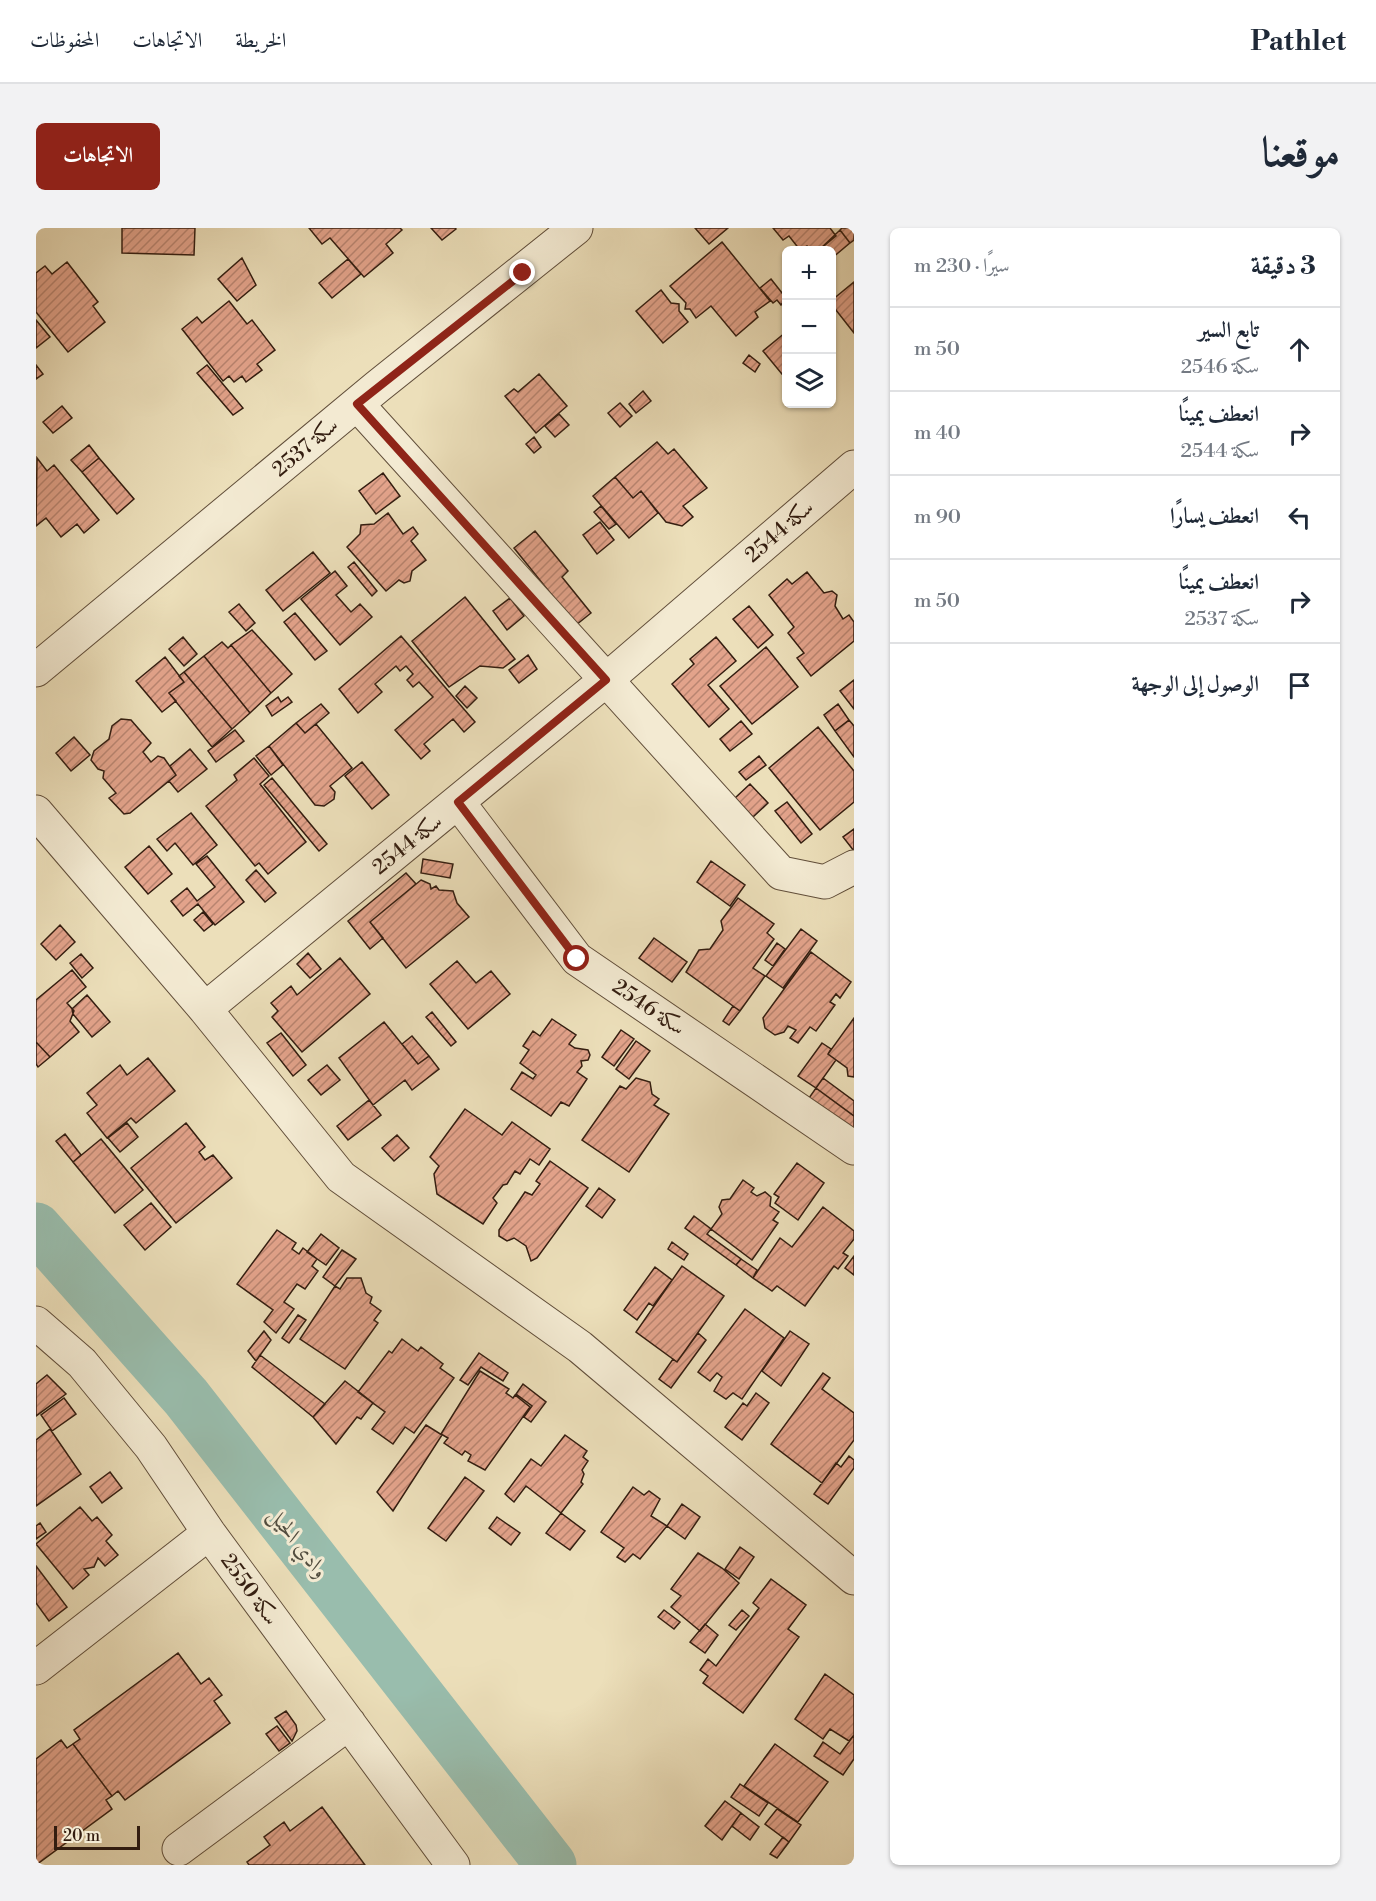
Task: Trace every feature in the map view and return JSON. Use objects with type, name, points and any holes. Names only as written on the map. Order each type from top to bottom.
[{"type":"street","name":"سكة 2537","points":[[36,670],[357,404],[576,228]]},
{"type":"street","points":[[357,404],[781,873],[825,882],[854,867]]},
{"type":"street","name":"سكة 2544","points":[[206,1009],[851,475]]},
{"type":"street","name":"سكة 2546","points":[[458,802],[577,959],[854,1148]]},
{"type":"street","points":[[36,812],[206,1009],[341,1177],[580,1347],[854,1578]]},
{"type":"street","name":"سكة 2550","points":[[36,1323],[82,1363],[144,1438],[209,1533],[453,1865]]},
{"type":"street","points":[[36,1668],[209,1533]]},
{"type":"street","points":[[180,1849],[349,1723]]},
{"type":"building","points":[[122,228],[195,228],[194,255],[122,253]]},
{"type":"building","points":[[309,228],[400,228],[402,230],[386,244],[393,253],[364,277],[330,238],[322,244]]},
{"type":"building","points":[[431,228],[455,228],[456,229],[442,240]]},
{"type":"building","points":[[695,228],[728,228],[709,244]]},
{"type":"building","points":[[773,228],[830,228],[836,236],[824,246],[797,246],[789,236],[783,240]]},
{"type":"building","points":[[854,228],[854,240],[850,243],[840,230]]},
{"type":"building","points":[[840,230],[850,243],[836,255],[836,246],[823,246]]},
{"type":"building","points":[[722,242],[770,301],[755,312],[758,317],[736,336],[711,306],[696,318],[690,309],[685,309],[686,303],[670,286]]},
{"type":"building","points":[[242,258],[256,285],[237,301],[218,279]]},
{"type":"building","points":[[348,259],[361,274],[332,298],[319,283]]},
{"type":"building","points":[[67,262],[98,302],[93,306],[105,322],[68,352],[36,312],[36,273],[45,266],[52,274]]},
{"type":"building","points":[[771,279],[782,293],[781,305],[777,300],[773,303],[760,288]]},
{"type":"building","points":[[854,282],[854,333],[836,310],[836,297]]},
{"type":"building","points":[[661,290],[671,303],[679,304],[679,311],[688,322],[663,343],[636,311]]},
{"type":"building","points":[[229,301],[247,324],[252,320],[275,350],[257,364],[262,370],[246,382],[242,376],[234,382],[229,376],[223,381],[182,329],[197,317],[202,323]]},
{"type":"building","points":[[36,320],[50,337],[36,348]]},
{"type":"building","points":[[782,335],[782,374],[763,351]]},
{"type":"building","points":[[749,355],[760,364],[755,372],[743,363]]},
{"type":"building","points":[[36,365],[43,374],[36,379]]},
{"type":"building","points":[[207,365],[243,408],[233,415],[197,373]]},
{"type":"building","points":[[539,374],[567,406],[536,433],[505,396],[514,389],[518,392]]},
{"type":"building","points":[[643,391],[651,401],[636,413],[629,404]]},
{"type":"building","points":[[620,403],[632,416],[620,427],[608,413]]},
{"type":"building","points":[[62,406],[72,418],[53,433],[43,422]]},
{"type":"building","points":[[559,414],[569,425],[555,437],[545,426]]},
{"type":"building","points":[[534,437],[541,447],[534,453],[526,444]]},
{"type":"building","points":[[657,442],[668,454],[674,449],[707,488],[683,506],[693,517],[682,526],[666,522],[641,491],[633,498],[615,477]]},
{"type":"building","points":[[89,445],[99,458],[82,472],[71,460]]},
{"type":"building","points":[[37,458],[47,471],[54,465],[99,520],[84,533],[77,524],[61,537],[46,518],[36,526]]},
{"type":"building","points":[[99,458],[134,499],[117,514],[82,472]]},
{"type":"building","points":[[383,473],[400,496],[376,514],[359,491]]},
{"type":"building","points":[[615,477],[633,498],[641,491],[658,513],[629,538],[593,496]]},
{"type":"building","points":[[601,506],[616,524],[609,529],[594,512]]},
{"type":"building","points":[[388,513],[403,534],[413,527],[418,534],[411,541],[426,560],[412,571],[410,581],[404,583],[399,580],[386,591],[347,547],[360,534],[361,525],[374,524]]},
{"type":"building","points":[[600,522],[614,540],[597,554],[583,535]]},
{"type":"building","points":[[535,531],[568,571],[562,577],[591,613],[576,625],[514,548]]},
{"type":"building","points":[[313,552],[330,573],[283,611],[266,590]]},
{"type":"building","points":[[354,562],[377,591],[372,596],[348,567]]},
{"type":"building","points":[[335,571],[347,586],[336,595],[351,612],[360,604],[372,617],[340,645],[301,599]]},
{"type":"building","points":[[807,572],[824,593],[832,591],[837,595],[835,606],[843,619],[849,615],[854,622],[854,641],[811,676],[797,658],[804,653],[788,633],[794,627],[769,595],[787,579],[792,584]]},
{"type":"building","points":[[465,597],[515,659],[503,668],[480,666],[449,687],[412,641]]},
{"type":"building","points":[[510,598],[524,616],[507,630],[493,611]]},
{"type":"building","points":[[239,604],[255,623],[246,631],[229,612]]},
{"type":"building","points":[[749,606],[773,635],[758,648],[733,619]]},
{"type":"building","points":[[295,613],[327,651],[315,660],[284,622]]},
{"type":"building","points":[[252,630],[292,674],[271,693],[231,645]]},
{"type":"building","points":[[401,636],[475,722],[464,732],[453,719],[424,744],[430,751],[421,759],[395,730],[433,697],[419,682],[413,687],[407,680],[413,674],[406,666],[400,671],[396,666],[375,684],[382,692],[358,713],[339,689]]},
{"type":"building","points":[[183,637],[197,654],[184,666],[169,649]]},
{"type":"building","points":[[716,637],[736,661],[708,685],[729,709],[709,727],[672,684],[694,664],[690,659]]},
{"type":"building","points":[[222,642],[228,648],[231,645],[271,693],[250,713],[204,656]]},
{"type":"building","points":[[766,647],[798,687],[752,724],[720,686]]},
{"type":"building","points":[[528,655],[537,669],[519,683],[509,670]]},
{"type":"building","points":[[204,656],[250,713],[232,729],[184,672]]},
{"type":"building","points":[[165,657],[184,682],[169,693],[176,701],[162,712],[136,681]]},
{"type":"building","points":[[184,672],[232,729],[212,747],[169,693],[184,682],[179,676]]},
{"type":"building","points":[[854,680],[854,709],[840,691]]},
{"type":"building","points":[[465,686],[477,698],[467,708],[456,696]]},
{"type":"building","points":[[278,697],[281,702],[288,697],[292,702],[272,716],[266,706]]},
{"type":"building","points":[[321,704],[329,713],[305,733],[296,723]]},
{"type":"building","points":[[838,704],[849,720],[835,731],[824,715]]},
{"type":"building","points":[[121,719],[131,720],[151,743],[143,752],[151,762],[158,756],[164,758],[176,775],[130,813],[124,814],[109,798],[116,793],[103,778],[104,771],[98,769],[91,760],[94,751],[109,739],[112,726]]},
{"type":"building","points":[[849,720],[854,726],[854,757],[835,731]]},
{"type":"building","points":[[741,721],[752,734],[730,751],[720,739]]},
{"type":"building","points":[[296,723],[305,733],[316,724],[352,768],[330,786],[335,792],[334,799],[324,806],[315,805],[269,746]]},
{"type":"building","points":[[818,727],[854,771],[854,802],[820,830],[769,768]]},
{"type":"building","points":[[235,730],[244,741],[216,762],[208,751]]},
{"type":"building","points":[[74,737],[90,755],[71,771],[56,753]]},
{"type":"building","points":[[269,746],[283,765],[271,775],[256,756]]},
{"type":"building","points":[[190,749],[207,769],[178,792],[169,781],[176,775],[170,766]]},
{"type":"building","points":[[759,756],[766,765],[746,780],[739,772]]},
{"type":"building","points":[[254,758],[269,776],[260,784],[306,842],[268,874],[259,863],[255,866],[206,806],[237,780],[234,775]]},
{"type":"building","points":[[362,762],[389,795],[372,809],[345,776]]},
{"type":"building","points":[[272,778],[327,844],[319,851],[264,785]]},
{"type":"building","points":[[750,784],[768,803],[753,817],[735,798]]},
{"type":"building","points":[[787,802],[812,834],[801,843],[775,811]]},
{"type":"building","points":[[191,813],[217,845],[193,865],[175,843],[167,851],[157,839]]},
{"type":"building","points":[[854,829],[854,851],[843,837]]},
{"type":"building","points":[[149,846],[172,874],[148,894],[125,867]]},
{"type":"building","points":[[207,856],[244,902],[215,925],[198,904],[183,916],[171,901],[187,888],[197,901],[215,887],[196,864]]},
{"type":"building","points":[[423,859],[453,864],[450,878],[421,873]]},
{"type":"building","points":[[711,861],[745,885],[730,906],[697,882]]},
{"type":"building","points":[[256,870],[276,893],[265,902],[246,880]]},
{"type":"building","points":[[406,873],[416,884],[370,922],[383,938],[370,949],[348,921]]},
{"type":"building","points":[[421,880],[430,884],[431,889],[436,886],[439,890],[453,891],[457,903],[469,917],[406,968],[370,922]]},
{"type":"building","points":[[738,898],[774,924],[767,933],[774,939],[753,968],[765,976],[740,1011],[686,972],[699,950],[710,949],[723,930],[721,921]]},
{"type":"building","points":[[203,912],[213,924],[204,931],[194,920]]},
{"type":"building","points":[[60,925],[75,942],[56,960],[41,944]]},
{"type":"building","points":[[801,929],[817,941],[783,988],[766,976]]},
{"type":"building","points":[[654,938],[687,962],[672,982],[639,958]]},
{"type":"building","points":[[777,943],[785,949],[773,966],[765,960]]},
{"type":"building","points":[[811,952],[851,982],[840,998],[836,994],[830,1002],[835,1005],[816,1031],[810,1027],[798,1043],[790,1038],[796,1030],[788,1026],[784,1032],[775,1035],[765,1028],[763,1018]]},
{"type":"building","points":[[308,953],[321,969],[310,978],[297,964]]},
{"type":"building","points":[[81,954],[93,968],[82,978],[70,963]]},
{"type":"building","points":[[340,958],[370,994],[302,1052],[272,1017],[278,1011],[271,1003],[291,986],[297,995]]},
{"type":"building","points":[[457,961],[476,983],[491,971],[510,994],[468,1029],[430,984]]},
{"type":"building","points":[[72,970],[86,987],[67,1003],[74,1011],[70,1021],[79,1032],[50,1057],[36,1042],[36,1000]]},
{"type":"building","points":[[87,995],[110,1022],[92,1037],[73,1014],[72,1009]]},
{"type":"building","points":[[733,1006],[740,1011],[729,1025],[723,1021]]},
{"type":"building","points":[[432,1012],[456,1042],[451,1046],[426,1017]]},
{"type":"building","points":[[854,1018],[854,1077],[848,1076],[847,1068],[828,1054]]},
{"type":"building","points":[[552,1019],[576,1035],[569,1044],[575,1048],[588,1050],[590,1055],[588,1060],[581,1061],[582,1066],[577,1072],[587,1079],[569,1106],[561,1102],[551,1116],[511,1089],[522,1072],[533,1079],[536,1075],[520,1063],[529,1050],[523,1046],[533,1031],[540,1036]]},
{"type":"building","points":[[384,1022],[418,1064],[429,1056],[439,1069],[412,1090],[405,1080],[373,1105],[339,1058]]},
{"type":"building","points":[[621,1030],[634,1039],[614,1066],[602,1057]]},
{"type":"building","points":[[281,1033],[306,1065],[293,1076],[267,1043]]},
{"type":"building","points":[[412,1036],[429,1056],[418,1064],[402,1044]]},
{"type":"building","points":[[636,1041],[650,1051],[629,1079],[616,1069]]},
{"type":"building","points":[[36,1042],[50,1057],[38,1067],[36,1064]]},
{"type":"building","points":[[822,1043],[831,1049],[828,1054],[836,1060],[816,1088],[798,1076]]},
{"type":"building","points":[[148,1058],[175,1091],[136,1123],[131,1118],[107,1138],[87,1113],[97,1105],[87,1093],[120,1065],[127,1075]]},
{"type":"building","points":[[327,1065],[340,1080],[321,1095],[308,1080]]},
{"type":"building","points":[[636,1078],[650,1082],[652,1094],[659,1099],[654,1105],[669,1114],[629,1172],[582,1140],[620,1086],[626,1089]]},
{"type":"building","points":[[823,1078],[854,1101],[854,1116],[816,1088]]},
{"type":"building","points":[[816,1088],[854,1116],[854,1140],[802,1108]]},
{"type":"building","points":[[369,1100],[381,1115],[348,1140],[337,1126]]},
{"type":"building","points":[[465,1109],[502,1135],[512,1122],[550,1149],[539,1165],[530,1159],[520,1174],[515,1171],[507,1184],[503,1185],[493,1198],[497,1203],[483,1224],[437,1194],[434,1174],[439,1166],[430,1157]]},
{"type":"building","points":[[127,1123],[138,1137],[120,1152],[108,1138]]},
{"type":"building","points":[[186,1123],[205,1147],[199,1152],[205,1160],[213,1155],[232,1178],[176,1223],[131,1168]]},
{"type":"building","points":[[65,1134],[81,1155],[73,1162],[56,1141]]},
{"type":"building","points":[[397,1135],[409,1148],[394,1161],[382,1148]]},
{"type":"building","points":[[101,1139],[143,1190],[115,1213],[73,1162]]},
{"type":"building","points":[[550,1161],[588,1188],[537,1258],[531,1261],[526,1246],[514,1238],[507,1241],[499,1236],[499,1230],[525,1192],[532,1195],[540,1184],[536,1181]]},
{"type":"building","points":[[797,1163],[824,1183],[798,1220],[775,1203],[779,1197],[774,1194]]},
{"type":"building","points":[[743,1180],[754,1188],[751,1192],[757,1196],[765,1192],[771,1197],[770,1206],[779,1212],[773,1220],[778,1223],[752,1260],[711,1229],[722,1214],[719,1207],[722,1200],[730,1199]]},
{"type":"building","points":[[599,1188],[615,1200],[602,1218],[586,1206]]},
{"type":"building","points":[[151,1203],[171,1227],[145,1250],[124,1225]]},
{"type":"building","points":[[823,1207],[854,1231],[854,1239],[843,1253],[848,1256],[838,1269],[834,1266],[805,1306],[777,1286],[772,1291],[753,1278],[780,1238],[792,1247]]},
{"type":"building","points":[[694,1216],[711,1229],[707,1234],[741,1259],[736,1265],[685,1228]]},
{"type":"building","points":[[277,1230],[296,1243],[292,1249],[299,1254],[303,1248],[317,1259],[312,1266],[318,1271],[305,1289],[297,1284],[284,1302],[294,1309],[276,1333],[264,1322],[273,1310],[237,1284]]},
{"type":"building","points":[[321,1234],[339,1248],[326,1265],[307,1252]]},
{"type":"building","points":[[672,1242],[688,1254],[684,1260],[668,1249]]},
{"type":"building","points":[[342,1250],[356,1259],[335,1286],[323,1277]]},
{"type":"building","points":[[854,1256],[854,1275],[845,1268]]},
{"type":"building","points":[[741,1259],[757,1270],[753,1278],[736,1265]]},
{"type":"building","points":[[682,1266],[724,1296],[677,1362],[636,1332]]},
{"type":"building","points":[[655,1267],[672,1280],[653,1306],[649,1303],[637,1320],[624,1310]]},
{"type":"building","points":[[347,1278],[361,1278],[366,1293],[372,1297],[370,1303],[381,1311],[374,1320],[378,1323],[345,1369],[300,1339],[335,1286],[340,1289]]},
{"type":"building","points":[[745,1309],[784,1338],[742,1399],[733,1393],[726,1399],[714,1391],[722,1377],[717,1373],[710,1381],[698,1372]]},
{"type":"building","points":[[298,1315],[306,1320],[289,1343],[282,1338]]},
{"type":"building","points":[[264,1331],[271,1340],[256,1361],[248,1351]]},
{"type":"building","points":[[790,1331],[809,1344],[781,1386],[762,1371]]},
{"type":"building","points":[[698,1333],[706,1340],[671,1388],[659,1379],[673,1359],[677,1362]]},
{"type":"building","points":[[402,1339],[418,1351],[421,1347],[443,1364],[440,1368],[454,1378],[414,1433],[405,1427],[393,1444],[372,1429],[385,1412],[358,1392],[389,1351],[392,1353]]},
{"type":"building","points":[[479,1353],[508,1373],[503,1381],[481,1367],[468,1385],[460,1380]]},
{"type":"building","points":[[260,1355],[325,1404],[313,1417],[252,1367]]},
{"type":"building","points":[[480,1371],[509,1389],[506,1393],[513,1398],[515,1395],[530,1407],[485,1470],[468,1461],[471,1455],[465,1451],[462,1455],[444,1443],[448,1438],[441,1434]]},
{"type":"building","points":[[823,1373],[830,1378],[822,1389],[854,1413],[854,1440],[822,1483],[771,1444]]},
{"type":"building","points":[[47,1375],[66,1394],[36,1416],[36,1384]]},
{"type":"building","points":[[345,1381],[373,1403],[361,1419],[357,1417],[336,1444],[313,1417]]},
{"type":"building","points":[[523,1384],[546,1402],[531,1422],[524,1417],[532,1406],[516,1394]]},
{"type":"building","points":[[756,1393],[769,1403],[742,1440],[725,1427],[743,1403],[747,1406]]},
{"type":"building","points":[[64,1398],[76,1414],[52,1431],[41,1415]]},
{"type":"building","points":[[426,1425],[442,1435],[393,1511],[377,1492]]},
{"type":"building","points":[[50,1429],[81,1474],[36,1506],[36,1440]]},
{"type":"building","points":[[565,1435],[587,1451],[583,1457],[588,1461],[582,1470],[584,1474],[581,1482],[583,1484],[561,1513],[526,1486],[514,1502],[505,1494],[531,1459],[541,1466]]},
{"type":"building","points":[[849,1456],[854,1460],[854,1468],[828,1504],[814,1494],[836,1463],[841,1467]]},
{"type":"building","points":[[110,1472],[122,1488],[102,1503],[90,1487]]},
{"type":"building","points":[[465,1477],[484,1491],[446,1541],[428,1528]]},
{"type":"building","points":[[633,1487],[644,1495],[649,1491],[660,1499],[651,1516],[667,1526],[640,1559],[633,1554],[625,1562],[617,1557],[624,1548],[601,1532]]},
{"type":"building","points":[[682,1504],[700,1517],[685,1539],[667,1526]]},
{"type":"building","points":[[80,1507],[92,1521],[97,1517],[112,1535],[106,1541],[118,1555],[105,1566],[98,1558],[94,1567],[84,1569],[89,1575],[73,1589],[36,1544]]},
{"type":"building","points":[[561,1513],[585,1531],[570,1550],[546,1533]]},
{"type":"building","points":[[497,1517],[520,1533],[511,1545],[489,1528]]},
{"type":"building","points":[[40,1523],[46,1532],[36,1539],[36,1526]]},
{"type":"building","points":[[740,1547],[754,1557],[739,1579],[725,1569]]},
{"type":"building","points":[[698,1553],[722,1568],[739,1583],[700,1631],[671,1607],[681,1596],[671,1589]]},
{"type":"building","points":[[36,1566],[67,1607],[49,1621],[36,1603]]},
{"type":"building","points":[[771,1579],[806,1605],[788,1629],[799,1637],[743,1713],[703,1683],[708,1676],[700,1670],[708,1659],[716,1666],[759,1608],[753,1603]]},
{"type":"building","points":[[664,1610],[680,1622],[674,1629],[658,1617]]},
{"type":"building","points":[[742,1610],[749,1616],[736,1630],[729,1625]]},
{"type":"building","points":[[705,1624],[718,1635],[705,1653],[690,1642]]},
{"type":"building","points":[[178,1653],[201,1684],[209,1678],[222,1695],[214,1701],[230,1723],[125,1800],[118,1791],[112,1796],[73,1744],[80,1739],[74,1730]]},
{"type":"building","points":[[825,1674],[854,1695],[854,1735],[849,1741],[830,1729],[823,1739],[795,1719]]},
{"type":"building","points":[[286,1711],[296,1725],[297,1731],[292,1741],[275,1718]]},
{"type":"building","points":[[277,1726],[290,1743],[279,1751],[266,1734]]},
{"type":"building","points":[[854,1735],[854,1759],[843,1775],[814,1756],[823,1742],[840,1754]]},
{"type":"building","points":[[61,1740],[67,1748],[73,1744],[112,1796],[106,1800],[112,1809],[36,1865],[36,1759]]},
{"type":"building","points":[[775,1744],[828,1782],[798,1822],[744,1786]]},
{"type":"building","points":[[740,1784],[768,1803],[759,1816],[731,1797]]},
{"type":"building","points":[[725,1801],[741,1813],[722,1840],[705,1826]]},
{"type":"building","points":[[322,1807],[365,1865],[249,1865],[247,1862],[270,1845],[264,1837],[284,1822],[290,1831]]},
{"type":"building","points":[[777,1809],[801,1825],[789,1842],[765,1824]]},
{"type":"building","points":[[741,1813],[759,1827],[750,1840],[732,1826]]},
{"type":"building","points":[[783,1837],[789,1842],[777,1858],[770,1854]]},
{"type":"waterway","name":"وادي الحيل","points":[[36,1228],[186,1397],[551,1865]]},
{"type":"route","points":[[523,273],[357,404],[606,680],[458,802],[577,959]]}]
